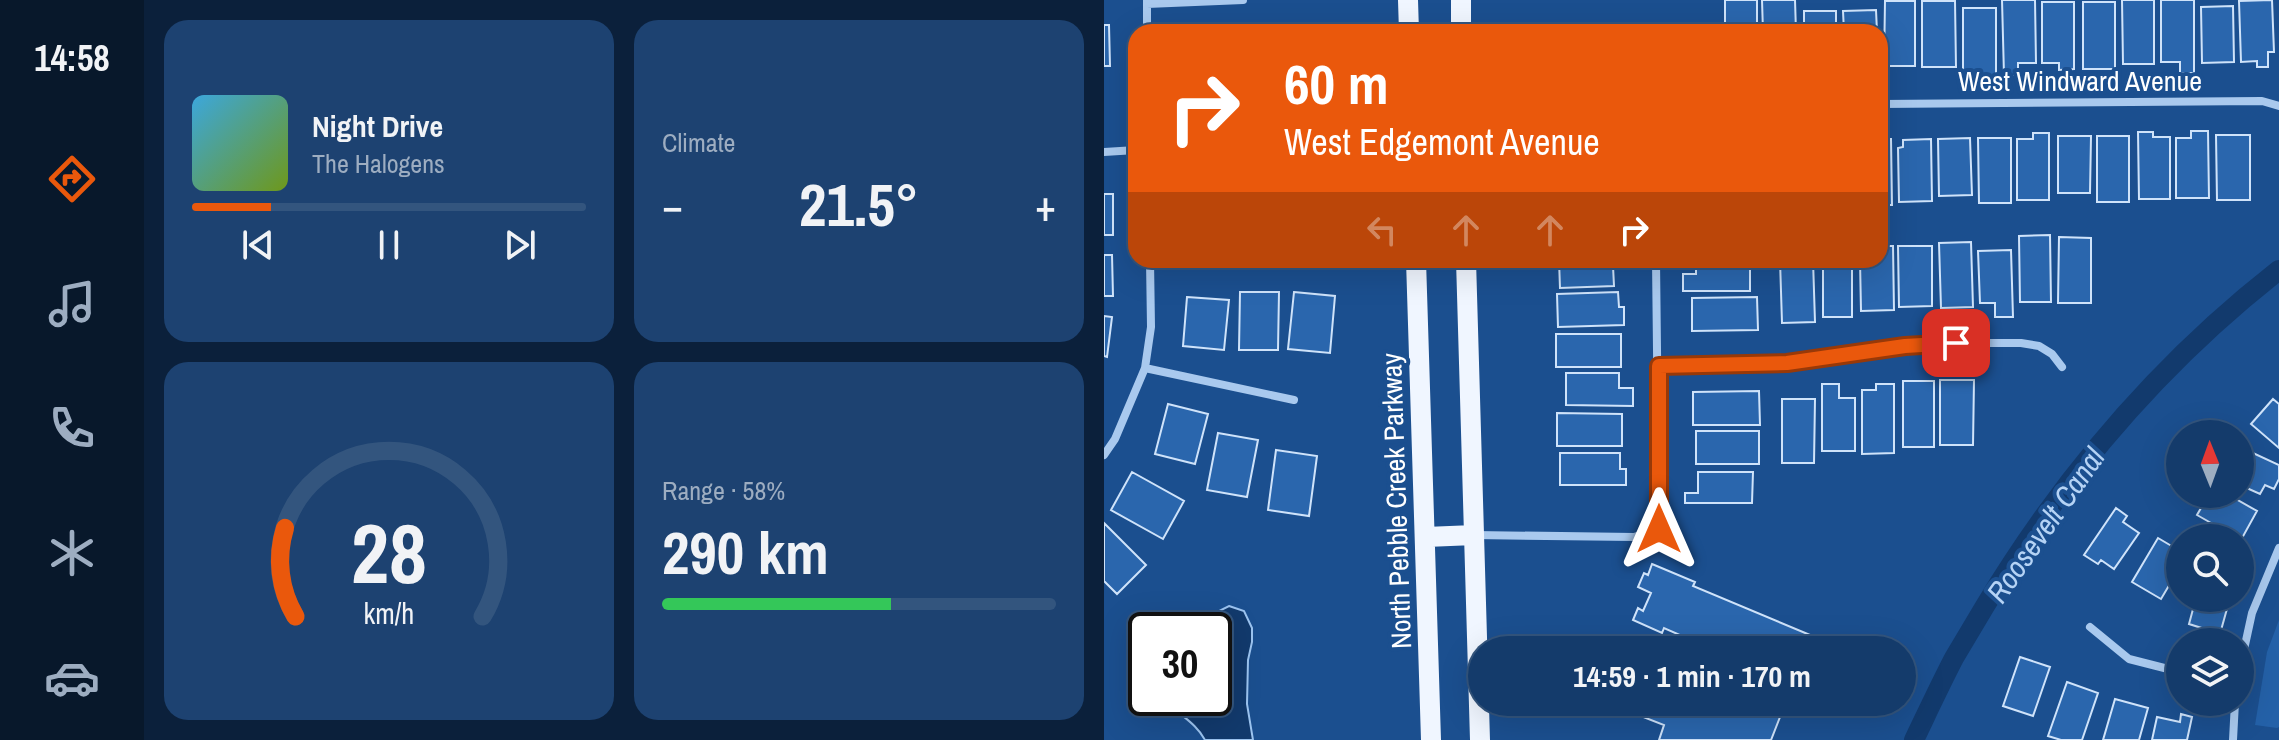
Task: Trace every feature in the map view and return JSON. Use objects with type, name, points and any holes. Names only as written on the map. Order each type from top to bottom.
[{"type":"main road","points":[[1408,0],[1409,24]]},
{"type":"main road","points":[[1461,0],[1461,24]]},
{"type":"main road","name":"North Pebble Creek Parkway","points":[[1416,268],[1431,740]]},
{"type":"main road","points":[[1466,268],[1480,740]]},
{"type":"main road","points":[[1426,537],[1474,535]]},
{"type":"street","points":[[1147,24],[1147,2],[1243,0]]},
{"type":"street","name":"West Windward Avenue","points":[[1888,104],[2262,101],[2279,106]]},
{"type":"street","points":[[1104,152],[1128,150]]},
{"type":"street","points":[[1104,455],[1115,439],[1145,368],[1151,327],[1150,268]]},
{"type":"street","points":[[1474,535],[1634,537],[1659,529],[1656,268]]},
{"type":"street","points":[[1659,366],[1787,363],[1905,346],[1969,343],[2039,346],[2052,354],[2062,367]]},
{"type":"street","points":[[1145,368],[1294,400]]},
{"type":"street","points":[[2249,628],[2279,548]]},
{"type":"street","points":[[2090,627],[2129,659],[2166,668]]},
{"type":"street","points":[[2233,740],[2234,716]]},
{"type":"shaded area","points":[[1229,606],[1244,611],[1252,628],[1247,704],[1253,740],[1205,740],[1182,716],[1232,716],[1232,612],[1217,612]]},
{"type":"shaded area","points":[[2279,620],[2277,728],[2255,725],[2267,652]]},
{"type":"building","points":[[1725,0],[1757,0],[1757,24],[1725,24]]},
{"type":"building","points":[[1762,0],[1795,0],[1796,24],[1763,24]]},
{"type":"building","points":[[2002,0],[2035,0],[2036,63],[2018,63],[2018,75],[2004,75]]},
{"type":"building","points":[[2122,0],[2154,0],[2154,64],[2123,64]]},
{"type":"building","points":[[2161,0],[2194,0],[2194,73],[2180,73],[2180,62],[2161,62]]},
{"type":"building","points":[[2272,0],[2274,52],[2268,52],[2268,67],[2257,67],[2257,61],[2241,62],[2239,1]]},
{"type":"building","points":[[1885,1],[1915,1],[1915,66],[1888,66],[1888,24],[1885,24]]},
{"type":"building","points":[[1922,1],[1955,1],[1956,67],[1922,67]]},
{"type":"building","points":[[2042,2],[2074,2],[2074,69],[2059,70],[2059,63],[2042,63]]},
{"type":"building","points":[[2083,2],[2115,2],[2115,69],[2083,69]]},
{"type":"building","points":[[2233,6],[2234,62],[2202,63],[2201,7]]},
{"type":"building","points":[[1963,8],[1996,8],[1996,75],[1963,75]]},
{"type":"building","points":[[1876,10],[1877,24],[1844,24],[1843,11]]},
{"type":"building","points":[[1804,11],[1836,11],[1836,24],[1804,24]]},
{"type":"building","points":[[1104,25],[1109,25],[1110,66],[1104,66]]},
{"type":"building","points":[[2191,131],[2208,131],[2209,198],[2176,198],[2176,138],[2191,138]]},
{"type":"building","points":[[2138,132],[2153,132],[2153,137],[2170,137],[2170,199],[2139,199]]},
{"type":"building","points":[[2033,133],[2049,133],[2049,200],[2017,200],[2017,139],[2033,139]]},
{"type":"building","points":[[2216,135],[2250,135],[2250,200],[2217,200]]},
{"type":"building","points":[[2058,136],[2091,136],[2090,193],[2058,193]]},
{"type":"building","points":[[2097,136],[2129,136],[2129,202],[2097,202]]},
{"type":"building","points":[[1970,138],[1972,195],[1939,196],[1938,139]]},
{"type":"building","points":[[1978,138],[2011,138],[2011,203],[1979,203]]},
{"type":"building","points":[[1888,139],[1891,139],[1892,205],[1888,205]]},
{"type":"building","points":[[1931,139],[1932,201],[1899,202],[1898,148],[1903,147],[1903,140]]},
{"type":"building","points":[[1104,194],[1113,194],[1113,235],[1104,235]]},
{"type":"building","points":[[2050,235],[2051,302],[2020,302],[2019,236]]},
{"type":"building","points":[[2059,237],[2091,238],[2091,303],[2058,303]]},
{"type":"building","points":[[1971,242],[1973,307],[1941,308],[1939,243]]},
{"type":"building","points":[[1888,246],[1893,246],[1894,310],[1861,311],[1860,268],[1888,268]]},
{"type":"building","points":[[1898,246],[1932,246],[1932,306],[1899,307]]},
{"type":"building","points":[[2011,250],[2013,317],[1995,317],[1995,303],[1980,303],[1978,251]]},
{"type":"building","points":[[1104,255],[1112,255],[1113,296],[1104,296]]},
{"type":"building","points":[[1559,268],[1613,268],[1614,286],[1560,288]]},
{"type":"building","points":[[1696,268],[1750,268],[1750,291],[1683,291],[1683,274],[1696,274]]},
{"type":"building","points":[[1780,268],[1813,268],[1815,322],[1782,323]]},
{"type":"building","points":[[1823,268],[1852,268],[1852,317],[1823,317]]},
{"type":"building","points":[[1240,292],[1279,292],[1278,350],[1239,350]]},
{"type":"building","points":[[1294,292],[1335,296],[1330,353],[1288,349]]},
{"type":"building","points":[[1618,292],[1619,307],[1624,307],[1624,325],[1558,327],[1557,294]]},
{"type":"building","points":[[1187,297],[1229,300],[1224,350],[1183,346]]},
{"type":"building","points":[[1757,297],[1758,330],[1692,331],[1692,298]]},
{"type":"building","points":[[1104,316],[1112,317],[1107,357],[1104,356]]},
{"type":"building","points":[[1556,334],[1621,334],[1621,367],[1556,367]]},
{"type":"building","points":[[1566,373],[1619,373],[1619,388],[1633,388],[1633,406],[1566,405]]},
{"type":"building","points":[[1940,380],[1974,380],[1973,445],[1940,445]]},
{"type":"building","points":[[1903,381],[1934,381],[1934,447],[1903,447]]},
{"type":"building","points":[[1822,384],[1839,384],[1839,398],[1855,398],[1855,451],[1822,451]]},
{"type":"building","points":[[1876,384],[1894,384],[1894,453],[1862,454],[1862,390],[1876,390]]},
{"type":"building","points":[[1759,391],[1760,425],[1693,425],[1693,392]]},
{"type":"building","points":[[1782,399],[1815,399],[1814,463],[1782,463]]},
{"type":"building","points":[[2273,399],[2279,404],[2279,448],[2254,427],[2254,421]]},
{"type":"building","points":[[1168,404],[1208,414],[1195,464],[1155,454]]},
{"type":"building","points":[[1557,413],[1622,414],[1622,446],[1557,446]]},
{"type":"building","points":[[1696,431],[1759,431],[1759,464],[1696,464]]},
{"type":"building","points":[[1218,433],[1258,440],[1247,497],[1207,490]]},
{"type":"building","points":[[1276,450],[1317,456],[1309,516],[1268,510]]},
{"type":"building","points":[[1560,453],[1620,453],[1620,469],[1626,469],[1626,485],[1560,485]]},
{"type":"building","points":[[2254,453],[2279,465],[2279,479],[2274,489],[2265,485],[2260,494],[2254,491]]},
{"type":"building","points":[[1132,472],[1184,501],[1163,539],[1111,510]]},
{"type":"building","points":[[1698,472],[1753,472],[1752,503],[1685,503],[1685,493],[1698,493]]},
{"type":"building","points":[[2116,508],[2127,516],[2123,522],[2139,533],[2114,569],[2101,560],[2098,564],[2084,555]]},
{"type":"building","points":[[2201,508],[2252,508],[2257,511],[2250,524],[2213,524],[2197,515]]},
{"type":"building","points":[[1104,523],[1146,565],[1117,594],[1104,581]]},
{"type":"building","points":[[2158,538],[2166,543],[2166,591],[2161,599],[2132,582]]},
{"type":"building","points":[[1652,564],[1695,582],[1693,586],[1813,636],[1682,636],[1664,628],[1662,633],[1633,620],[1638,608],[1643,611],[1651,593],[1638,587],[1644,573],[1648,575]]},
{"type":"building","points":[[2192,612],[2226,612],[2222,628],[2202,628],[2189,624]]},
{"type":"building","points":[[2020,657],[2050,667],[2033,716],[2003,706]]},
{"type":"building","points":[[2067,682],[2098,693],[2082,740],[2061,740],[2048,736]]},
{"type":"building","points":[[2115,699],[2148,708],[2139,740],[2103,740]]},
{"type":"building","points":[[1641,716],[1780,717],[1771,740],[1659,740],[1664,725]]},
{"type":"building","points":[[2181,716],[2192,717],[2187,740],[2152,740],[2157,717],[2180,722]]},
{"type":"waterway","name":"Roosevelt Canal","points":[[1914,740],[1954,658],[1985,606],[2015,558],[2081,468],[2154,383],[2235,306],[2279,270]]},
{"type":"route","points":[[1659,529],[1659,366],[1787,363],[1905,346],[1956,343]]}]
